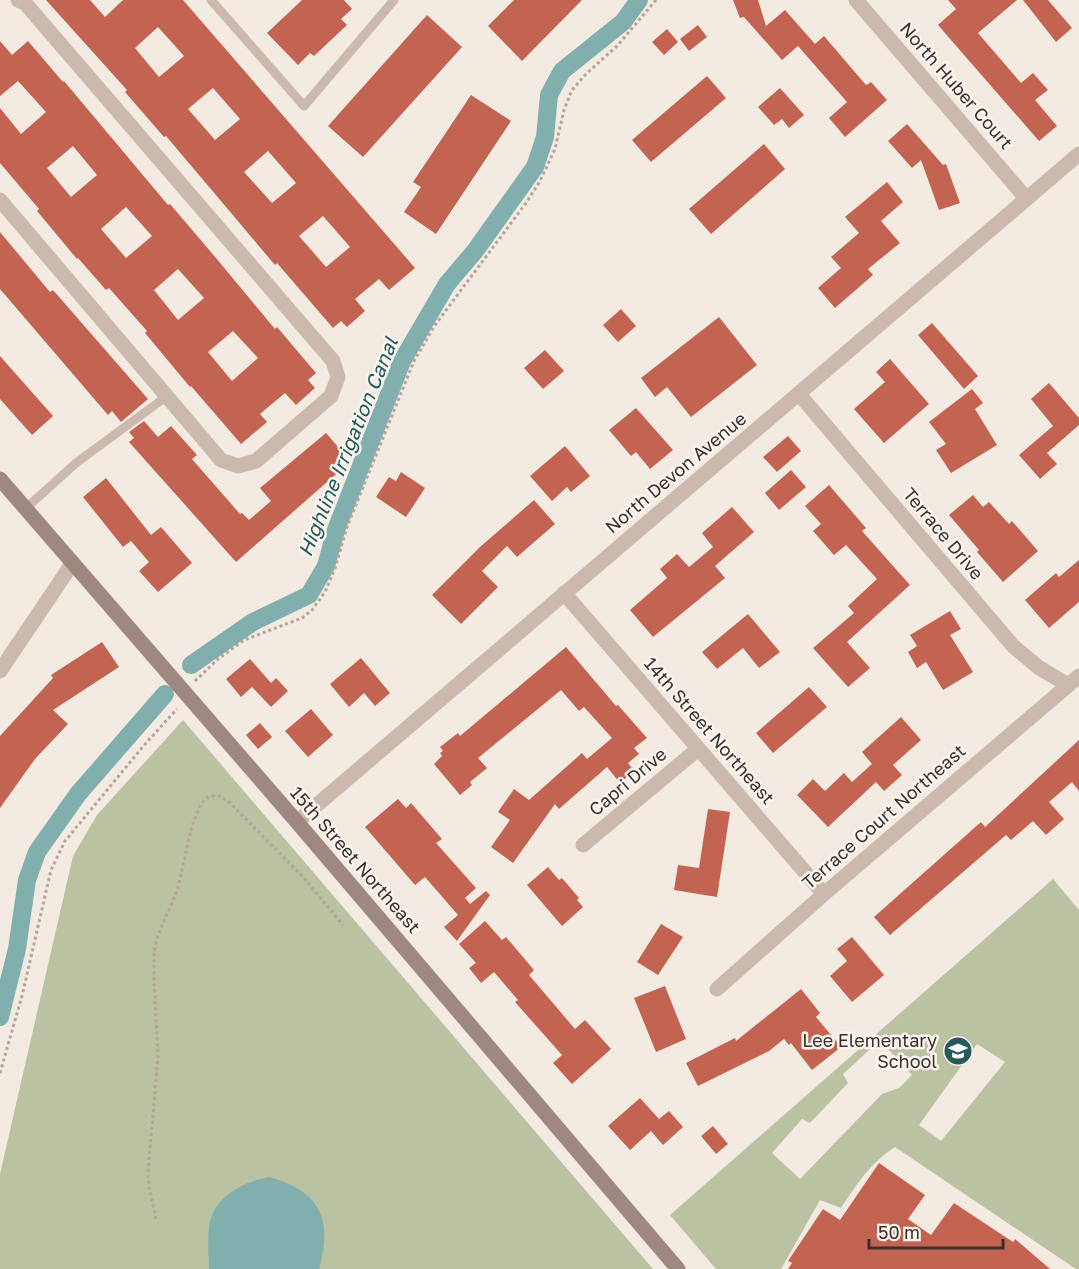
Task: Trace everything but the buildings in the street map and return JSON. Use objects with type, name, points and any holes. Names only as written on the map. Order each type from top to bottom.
[{"type":"street","points":[[0,200],[221,460],[238,466],[256,461],[331,396],[338,377],[333,361],[25,3],[18,0]]},
{"type":"street","name":"North Huber Court","points":[[856,0],[1026,198]]},
{"type":"street","name":"North Devon Avenue","points":[[297,822],[1079,154]]},
{"type":"street","name":"Terrace Drive","points":[[800,394],[1013,646],[1038,667],[1074,681]]},
{"type":"street","name":"15th Street Northeast","points":[[0,479],[297,822],[678,1269]]},
{"type":"street","points":[[0,671],[72,564]]},
{"type":"street","name":"14th Street Northeast","points":[[564,593],[824,894]]},
{"type":"street","name":"Terrace Court Northeast","points":[[717,989],[824,894],[1074,681]]},
{"type":"street","name":"Capri Drive","points":[[583,845],[698,750]]},
{"type":"lane","points":[[211,0],[304,106],[394,0]]},
{"type":"lane","points":[[26,509],[76,463],[167,396]]},
{"type":"path","points":[[0,1073],[22,996],[51,870],[65,841],[146,743],[188,697],[195,679],[244,640],[302,618],[312,610],[324,592],[335,568],[355,506],[414,361],[446,309],[540,181],[555,149],[564,110],[572,90],[617,46],[656,0]]},
{"type":"path","points":[[156,1220],[148,1172],[158,1055],[154,951],[158,935],[177,891],[192,826],[206,798],[219,796],[229,802],[304,878],[343,925]]},
{"type":"green space","points":[[183,720],[653,1269],[0,1269],[0,1174],[73,856],[97,815]]},
{"type":"green space","name":"Lee Elementary School","points":[[1053,879],[1079,910],[1079,1269],[895,1147],[871,1167],[841,1208],[820,1200],[781,1269],[716,1269],[670,1215]],"holes":[[[880,1040],[912,1075],[899,1088],[882,1094],[800,1179],[772,1153],[802,1119],[810,1123],[848,1083],[843,1074]],[[977,1044],[1005,1062],[941,1141],[919,1125]]]},
{"type":"water","points":[[269,1177],[300,1190],[318,1209],[323,1221],[324,1235],[319,1269],[209,1269],[209,1227],[216,1207],[239,1187]]},
{"type":"waterway","name":"Highline Irrigation Canal","points":[[191,665],[253,622],[309,595],[326,566],[336,530],[402,361],[447,284],[475,251],[535,167],[545,137],[549,95],[562,71],[623,22],[639,0]]},
{"type":"waterway","name":"Highline Irrigation Canal","points":[[0,1017],[17,949],[27,880],[37,852],[78,794],[165,694]]},
{"type":"place","name":"Lee Elementary School","points":[[958,1051]]}]
